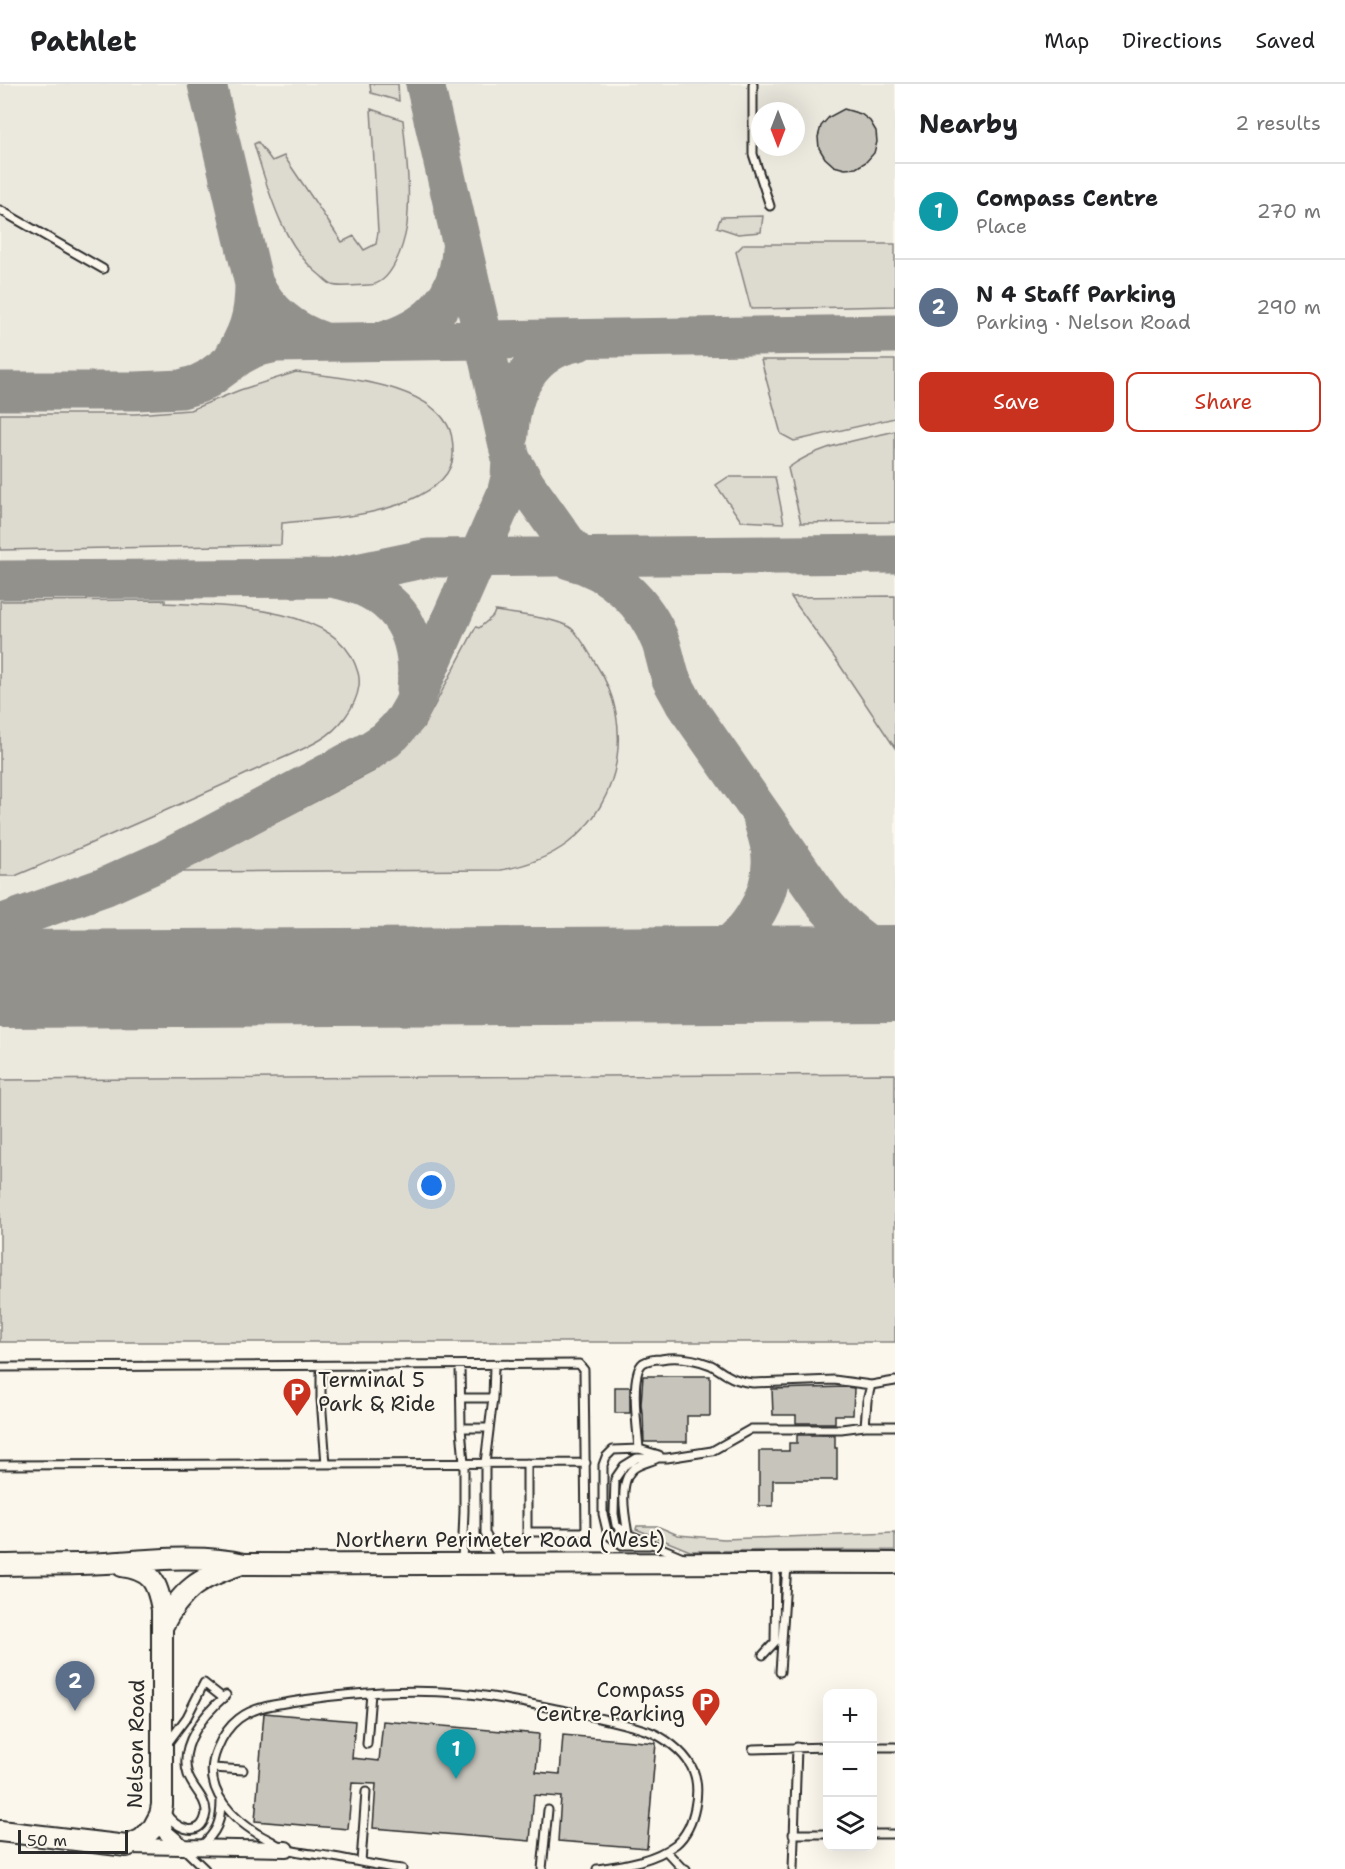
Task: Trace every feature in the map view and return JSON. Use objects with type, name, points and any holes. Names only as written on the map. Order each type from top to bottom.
[{"type":"street","name":"Northern Perimeter Road (West)","points":[[105,1563],[138,1559],[227,1560],[244,1564],[895,1563]]},
{"type":"street","points":[[0,1565],[105,1563]]},
{"type":"street","name":"Nelson Road","points":[[105,1563],[141,1570],[149,1576],[156,1584],[162,1609],[162,1805],[153,1828],[142,1839],[127,1846]]},
{"type":"street","points":[[162,1627],[183,1596],[194,1586],[217,1572],[244,1564]]},
{"type":"street","points":[[162,1805],[165,1832],[183,1848]]},
{"type":"street","points":[[0,1831],[127,1846],[286,1849]]},
{"type":"lane","points":[[753,84],[753,154],[770,206]]},
{"type":"lane","points":[[0,210],[104,269]]},
{"type":"lane","points":[[639,1449],[636,1402],[638,1370],[644,1363],[655,1359],[671,1357],[694,1360],[713,1366],[729,1377],[753,1383],[834,1380],[871,1385],[895,1382]]},
{"type":"lane","points":[[0,1367],[579,1364],[584,1370],[586,1532],[527,1532],[527,1463]]},
{"type":"lane","points":[[460,1365],[460,1428],[464,1463],[462,1565]]},
{"type":"lane","points":[[494,1365],[493,1398],[485,1463],[485,1533],[492,1546],[507,1564]]},
{"type":"lane","points":[[321,1366],[326,1464]]},
{"type":"lane","points":[[865,1426],[871,1385]]},
{"type":"lane","points":[[461,1398],[493,1398]]},
{"type":"lane","points":[[696,1564],[676,1553],[628,1534],[616,1525],[615,1479],[624,1466],[637,1458],[667,1458],[712,1450],[751,1429],[841,1429],[895,1426]]},
{"type":"lane","points":[[460,1428],[489,1428]]},
{"type":"lane","points":[[653,1545],[622,1545],[608,1535],[603,1514],[603,1465],[606,1457],[613,1450],[639,1449],[667,1458]]},
{"type":"lane","points":[[0,1465],[586,1463]]},
{"type":"lane","points":[[763,1655],[775,1642],[782,1562]]},
{"type":"lane","points":[[780,1672],[782,1562]]},
{"type":"lane","points":[[162,1805],[172,1822],[180,1828],[190,1830],[203,1820],[206,1807],[188,1774],[186,1762],[188,1748],[204,1716],[224,1697],[204,1683],[187,1717],[163,1750]]},
{"type":"lane","points":[[402,1869],[286,1849],[238,1821],[221,1801],[213,1768],[220,1741],[228,1730],[240,1717],[255,1708],[308,1699],[416,1691],[460,1693],[522,1702],[606,1719],[650,1732],[680,1752],[690,1764],[696,1791],[694,1814],[689,1827],[677,1843],[654,1857],[597,1869]]},
{"type":"lane","points":[[367,1744],[371,1693]]},
{"type":"lane","points":[[793,1869],[797,1747]]},
{"type":"lane","points":[[753,1749],[823,1747]]},
{"type":"lane","points":[[877,1747],[895,1747]]},
{"type":"lane","points":[[213,1768],[243,1770]]},
{"type":"lane","points":[[361,1862],[366,1792]]},
{"type":"lane","points":[[199,1848],[213,1836],[218,1824],[221,1801]]},
{"type":"lane","points":[[542,1869],[548,1810]]},
{"type":"lane","points":[[793,1834],[823,1834]]},
{"type":"lane","points":[[877,1834],[895,1834]]},
{"type":"lane","points":[[183,1848],[205,1869]]},
{"type":"lane","points":[[666,1851],[681,1867],[686,1869]]},
{"type":"shaded area","points":[[0,84],[895,84],[895,1340],[0,1341]]},
{"type":"shaded area","points":[[370,84],[398,84],[399,101],[371,93]]},
{"type":"shaded area","points":[[371,109],[403,120],[408,185],[407,225],[400,253],[384,279],[368,285],[335,286],[307,264],[286,233],[271,198],[254,144],[258,142],[272,161],[284,156],[342,242],[354,236],[364,250],[376,244],[378,232]]},
{"type":"shaded area","points":[[763,216],[761,232],[738,234],[717,227],[721,217]]},
{"type":"shaded area","points":[[744,244],[895,244],[895,306],[751,309],[736,252]]},
{"type":"shaded area","points":[[761,360],[895,360],[895,418],[794,441],[781,434]]},
{"type":"shaded area","points":[[296,372],[379,384],[419,399],[435,410],[450,430],[453,460],[450,469],[439,482],[424,493],[378,511],[282,523],[281,545],[0,550],[0,414],[135,414],[190,410],[240,390]]},
{"type":"shaded area","points":[[895,431],[895,522],[801,523],[788,468],[826,449]]},
{"type":"shaded area","points":[[728,477],[775,477],[784,523],[741,521],[716,485]]},
{"type":"shaded area","points":[[895,596],[895,748],[791,597]]},
{"type":"shaded area","points":[[165,600],[165,603],[272,612],[323,630],[343,645],[355,664],[359,686],[354,702],[340,724],[320,740],[301,750],[15,876],[0,876],[0,601]]},
{"type":"shaded area","points":[[495,611],[546,619],[571,628],[585,646],[609,688],[616,712],[618,736],[617,760],[611,784],[601,806],[586,826],[568,843],[536,861],[501,870],[181,872],[374,771],[406,747],[423,727],[476,627],[479,628],[493,616]]},
{"type":"shaded area","points":[[895,1074],[895,1342],[0,1342],[0,1080]]},
{"type":"shaded area","points":[[637,1526],[657,1526],[678,1535],[724,1539],[895,1533],[895,1550],[690,1551],[636,1529]]},
{"type":"building","points":[[844,109],[861,114],[870,121],[876,131],[877,142],[874,153],[856,168],[845,169],[834,166],[819,148],[818,137],[821,126],[829,117]]},
{"type":"building","points":[[643,1376],[710,1376],[710,1416],[687,1416],[687,1442],[644,1442],[641,1404]]},
{"type":"building","points":[[615,1387],[630,1387],[630,1413],[615,1413]]},
{"type":"building","points":[[854,1388],[853,1415],[835,1415],[835,1423],[796,1423],[796,1415],[773,1415],[772,1389]]},
{"type":"building","points":[[797,1435],[835,1435],[837,1480],[773,1480],[773,1506],[759,1506],[759,1451],[789,1451],[789,1443],[797,1443]]},
{"type":"building","points":[[264,1713],[355,1721],[352,1758],[379,1761],[383,1721],[539,1734],[536,1772],[560,1774],[563,1735],[656,1743],[647,1848],[558,1841],[561,1797],[534,1795],[530,1841],[373,1828],[376,1784],[352,1783],[348,1829],[255,1821]]},
{"type":"taxiway","points":[[207,84],[254,284]]},
{"type":"taxiway","points":[[425,84],[511,459],[526,485],[568,544],[591,567]]},
{"type":"taxiway","points":[[389,339],[418,326],[440,306],[455,281],[461,249]]},
{"type":"taxiway","points":[[230,363],[249,325],[254,284],[274,312],[282,319],[300,332],[322,341]]},
{"type":"taxiway","points":[[0,391],[181,389],[208,379],[254,348],[276,343],[895,334]]},
{"type":"taxiway","points":[[509,435],[514,403],[527,375],[536,363],[548,354],[562,346],[578,342]]},
{"type":"taxiway","points":[[0,924],[104,887],[166,859],[386,740],[405,719],[412,707],[506,494],[511,459]]},
{"type":"taxiway","points":[[0,580],[332,578],[428,558],[895,554]]},
{"type":"taxiway","points":[[569,560],[613,580],[636,602],[654,628],[661,643],[671,679],[684,703],[820,898],[853,933],[895,959]]},
{"type":"taxiway","points":[[332,578],[372,591],[399,614],[414,647],[417,668],[416,690]]},
{"type":"taxiway","points":[[660,975],[721,951],[744,930],[754,917],[767,889],[770,873],[770,849],[763,822]]},
{"type":"runway","points":[[0,979],[895,974]]},
{"type":"place","name":"Terminal 5 Park & Ride","points":[[297,1418]]},
{"type":"place","name":"N 4 Staff Parking","points":[[75,1711]]},
{"type":"place","name":"Compass Centre Parking","points":[[706,1728]]},
{"type":"place","name":"Compass Centre","points":[[456,1779]]}]
